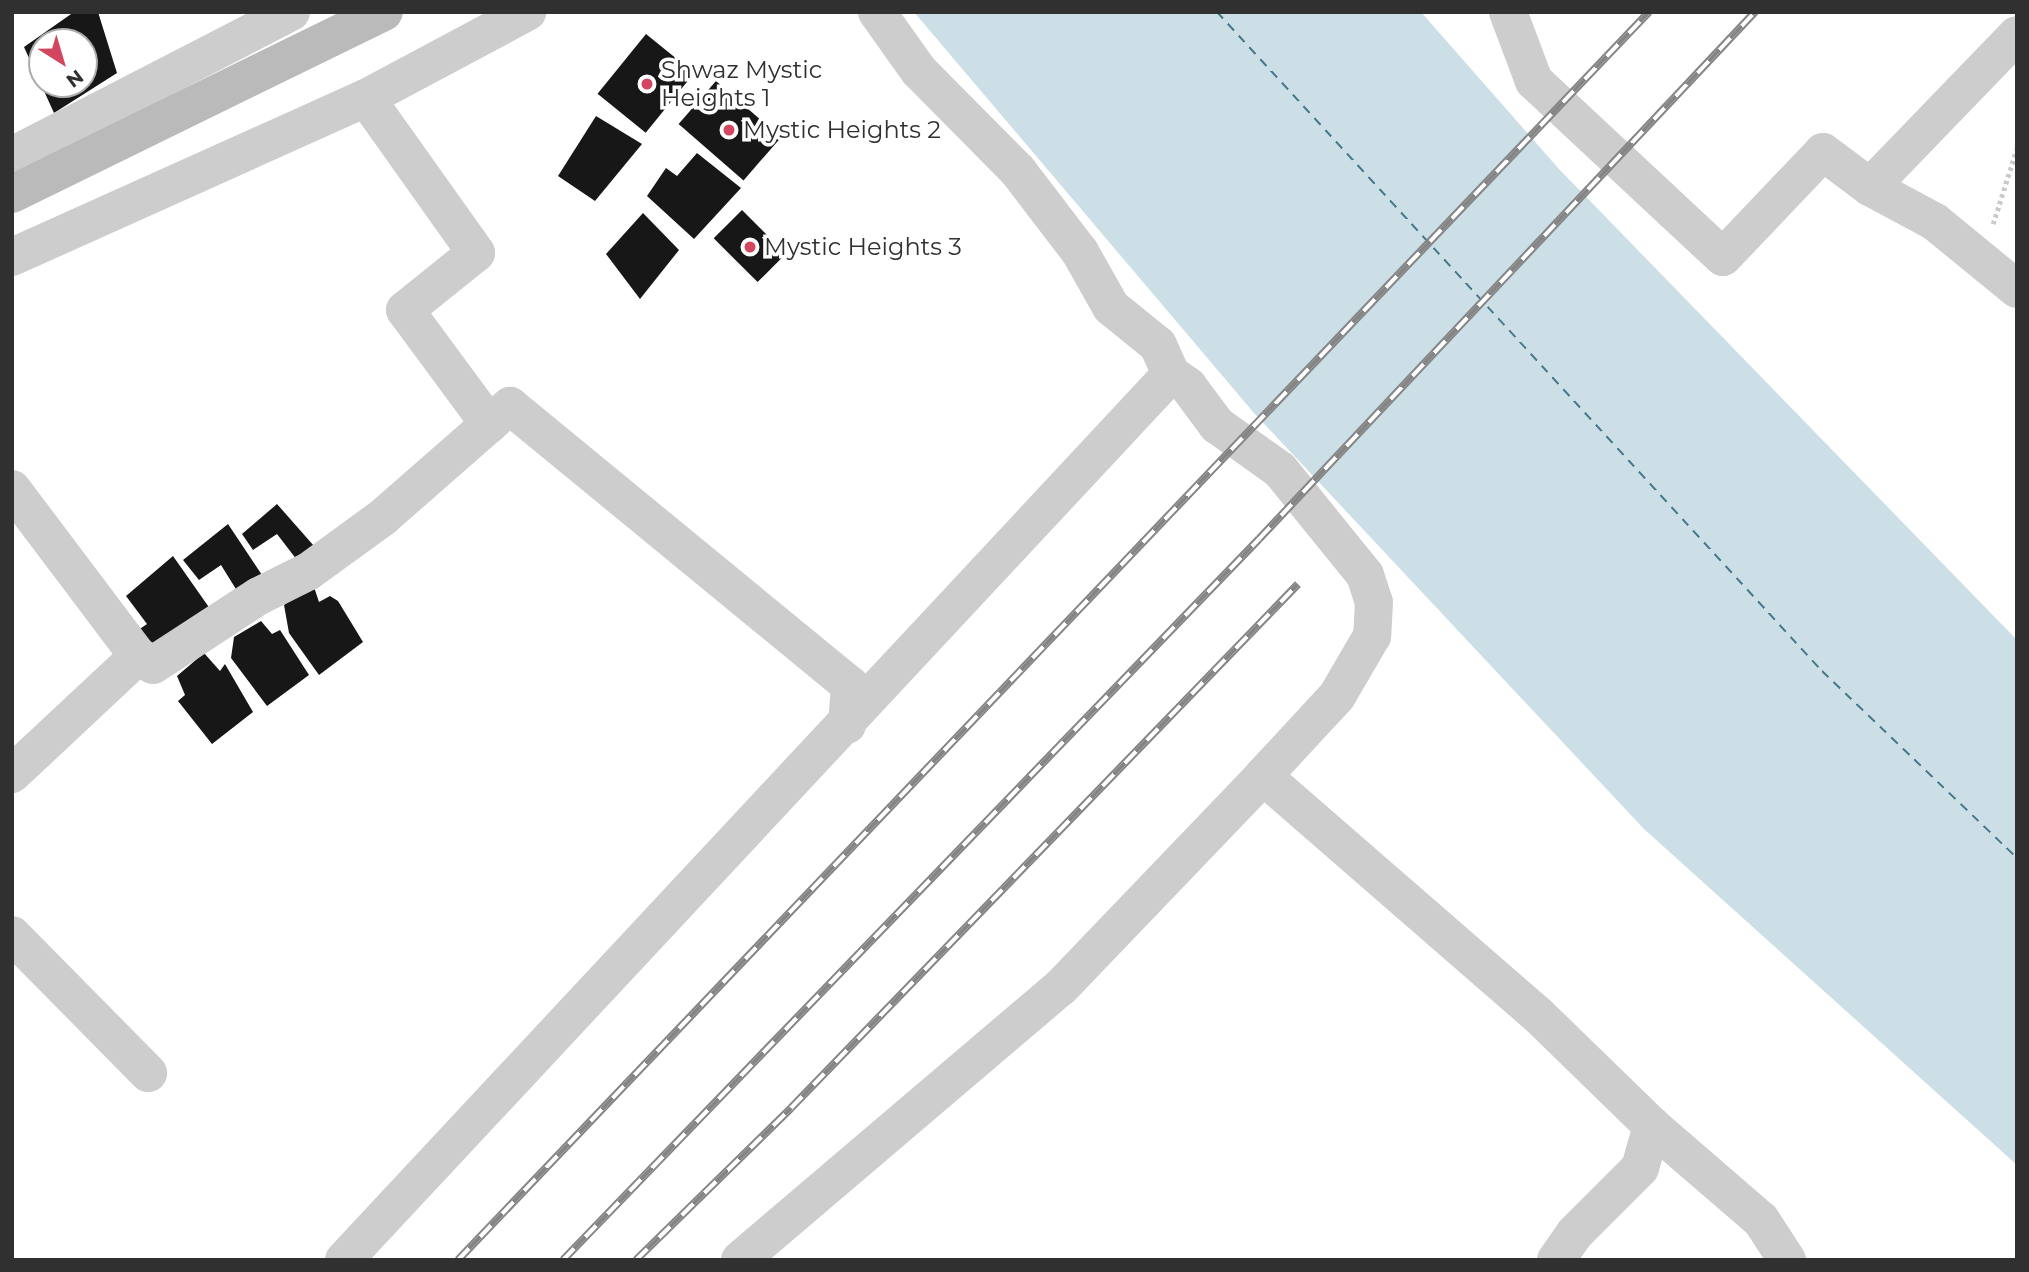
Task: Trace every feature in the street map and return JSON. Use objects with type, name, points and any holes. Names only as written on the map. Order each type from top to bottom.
[{"type":"main road","points":[[12,194],[384,12]]},
{"type":"street","points":[[12,156],[291,12]]},
{"type":"street","points":[[12,257],[366,98],[527,12]]},
{"type":"street","points":[[740,1260],[1061,987],[1337,696],[1372,636],[1374,603],[1365,575],[1280,470],[1217,425],[1188,386],[1171,373],[1157,345],[1111,307],[1080,252],[1018,171],[919,71],[877,12]]},
{"type":"street","points":[[1508,12],[1534,80],[1723,257],[1823,152],[1870,187],[1935,222],[2017,289]]},
{"type":"street","points":[[1870,187],[2017,36]]},
{"type":"street","points":[[366,98],[476,253],[405,310],[489,424]]},
{"type":"street","points":[[344,1260],[847,726],[1171,373]]},
{"type":"street","points":[[12,489],[138,656],[153,665],[259,596],[309,571],[383,517],[510,406],[850,685],[847,726]]},
{"type":"street","points":[[12,774],[138,656]]},
{"type":"street","points":[[1263,776],[1538,1015],[1652,1126],[1761,1220],[1787,1260]]},
{"type":"street","points":[[12,934],[148,1073]]},
{"type":"street","points":[[1556,1260],[1574,1234],[1640,1168],[1652,1126]]},
{"type":"path","points":[[1984,262],[2017,148]]},
{"type":"shaded area","points":[[914,12],[1421,12],[1559,169],[2017,640],[2017,1165],[1644,829],[1254,413]]},
{"type":"building","points":[[74,12],[98,12],[117,73],[98,85],[98,28],[51,28]]},
{"type":"building","name":"Shwaz Mystic Heights 1","points":[[646,34],[694,73],[646,133],[598,94]]},
{"type":"building","name":"Mystic Heights 2","points":[[716,81],[781,137],[744,180],[679,124]]},
{"type":"building","points":[[47,98],[78,98],[54,113]]},
{"type":"building","points":[[596,116],[642,144],[595,201],[558,176]]},
{"type":"building","points":[[697,153],[741,188],[694,239],[647,196],[666,168],[677,176]]},
{"type":"building","name":"Mystic Heights 3","points":[[742,210],[786,254],[758,282],[714,238]]},
{"type":"building","points":[[643,213],[679,250],[640,299],[606,254]]},
{"type":"building","points":[[277,504],[314,546],[297,560],[277,534],[253,550],[242,534]]},
{"type":"building","points":[[228,524],[262,575],[239,594],[221,565],[199,580],[183,560]]},
{"type":"building","points":[[173,556],[213,613],[147,651],[134,633],[147,624],[126,596]]},
{"type":"building","points":[[313,584],[319,602],[330,596],[338,601],[363,642],[319,675],[289,633],[284,605]]},
{"type":"building","points":[[261,621],[272,634],[280,630],[309,675],[267,706],[231,658],[234,637]]},
{"type":"building","points":[[204,653],[220,671],[225,664],[253,712],[212,744],[178,701],[185,695],[177,676]]},
{"type":"ferry route","points":[[1217,12],[1822,671],[2017,858]]},
{"type":"railway","points":[[458,1260],[1649,12]]},
{"type":"railway","points":[[563,1260],[1259,539],[1755,12]]},
{"type":"railway","points":[[636,1260],[791,1108],[1298,584]]},
{"type":"place","name":"Shwaz Mystic Heights 1","points":[[647,84]]},
{"type":"place","name":"Mystic Heights 2","points":[[729,130]]},
{"type":"place","name":"Mystic Heights 3","points":[[750,247]]}]
